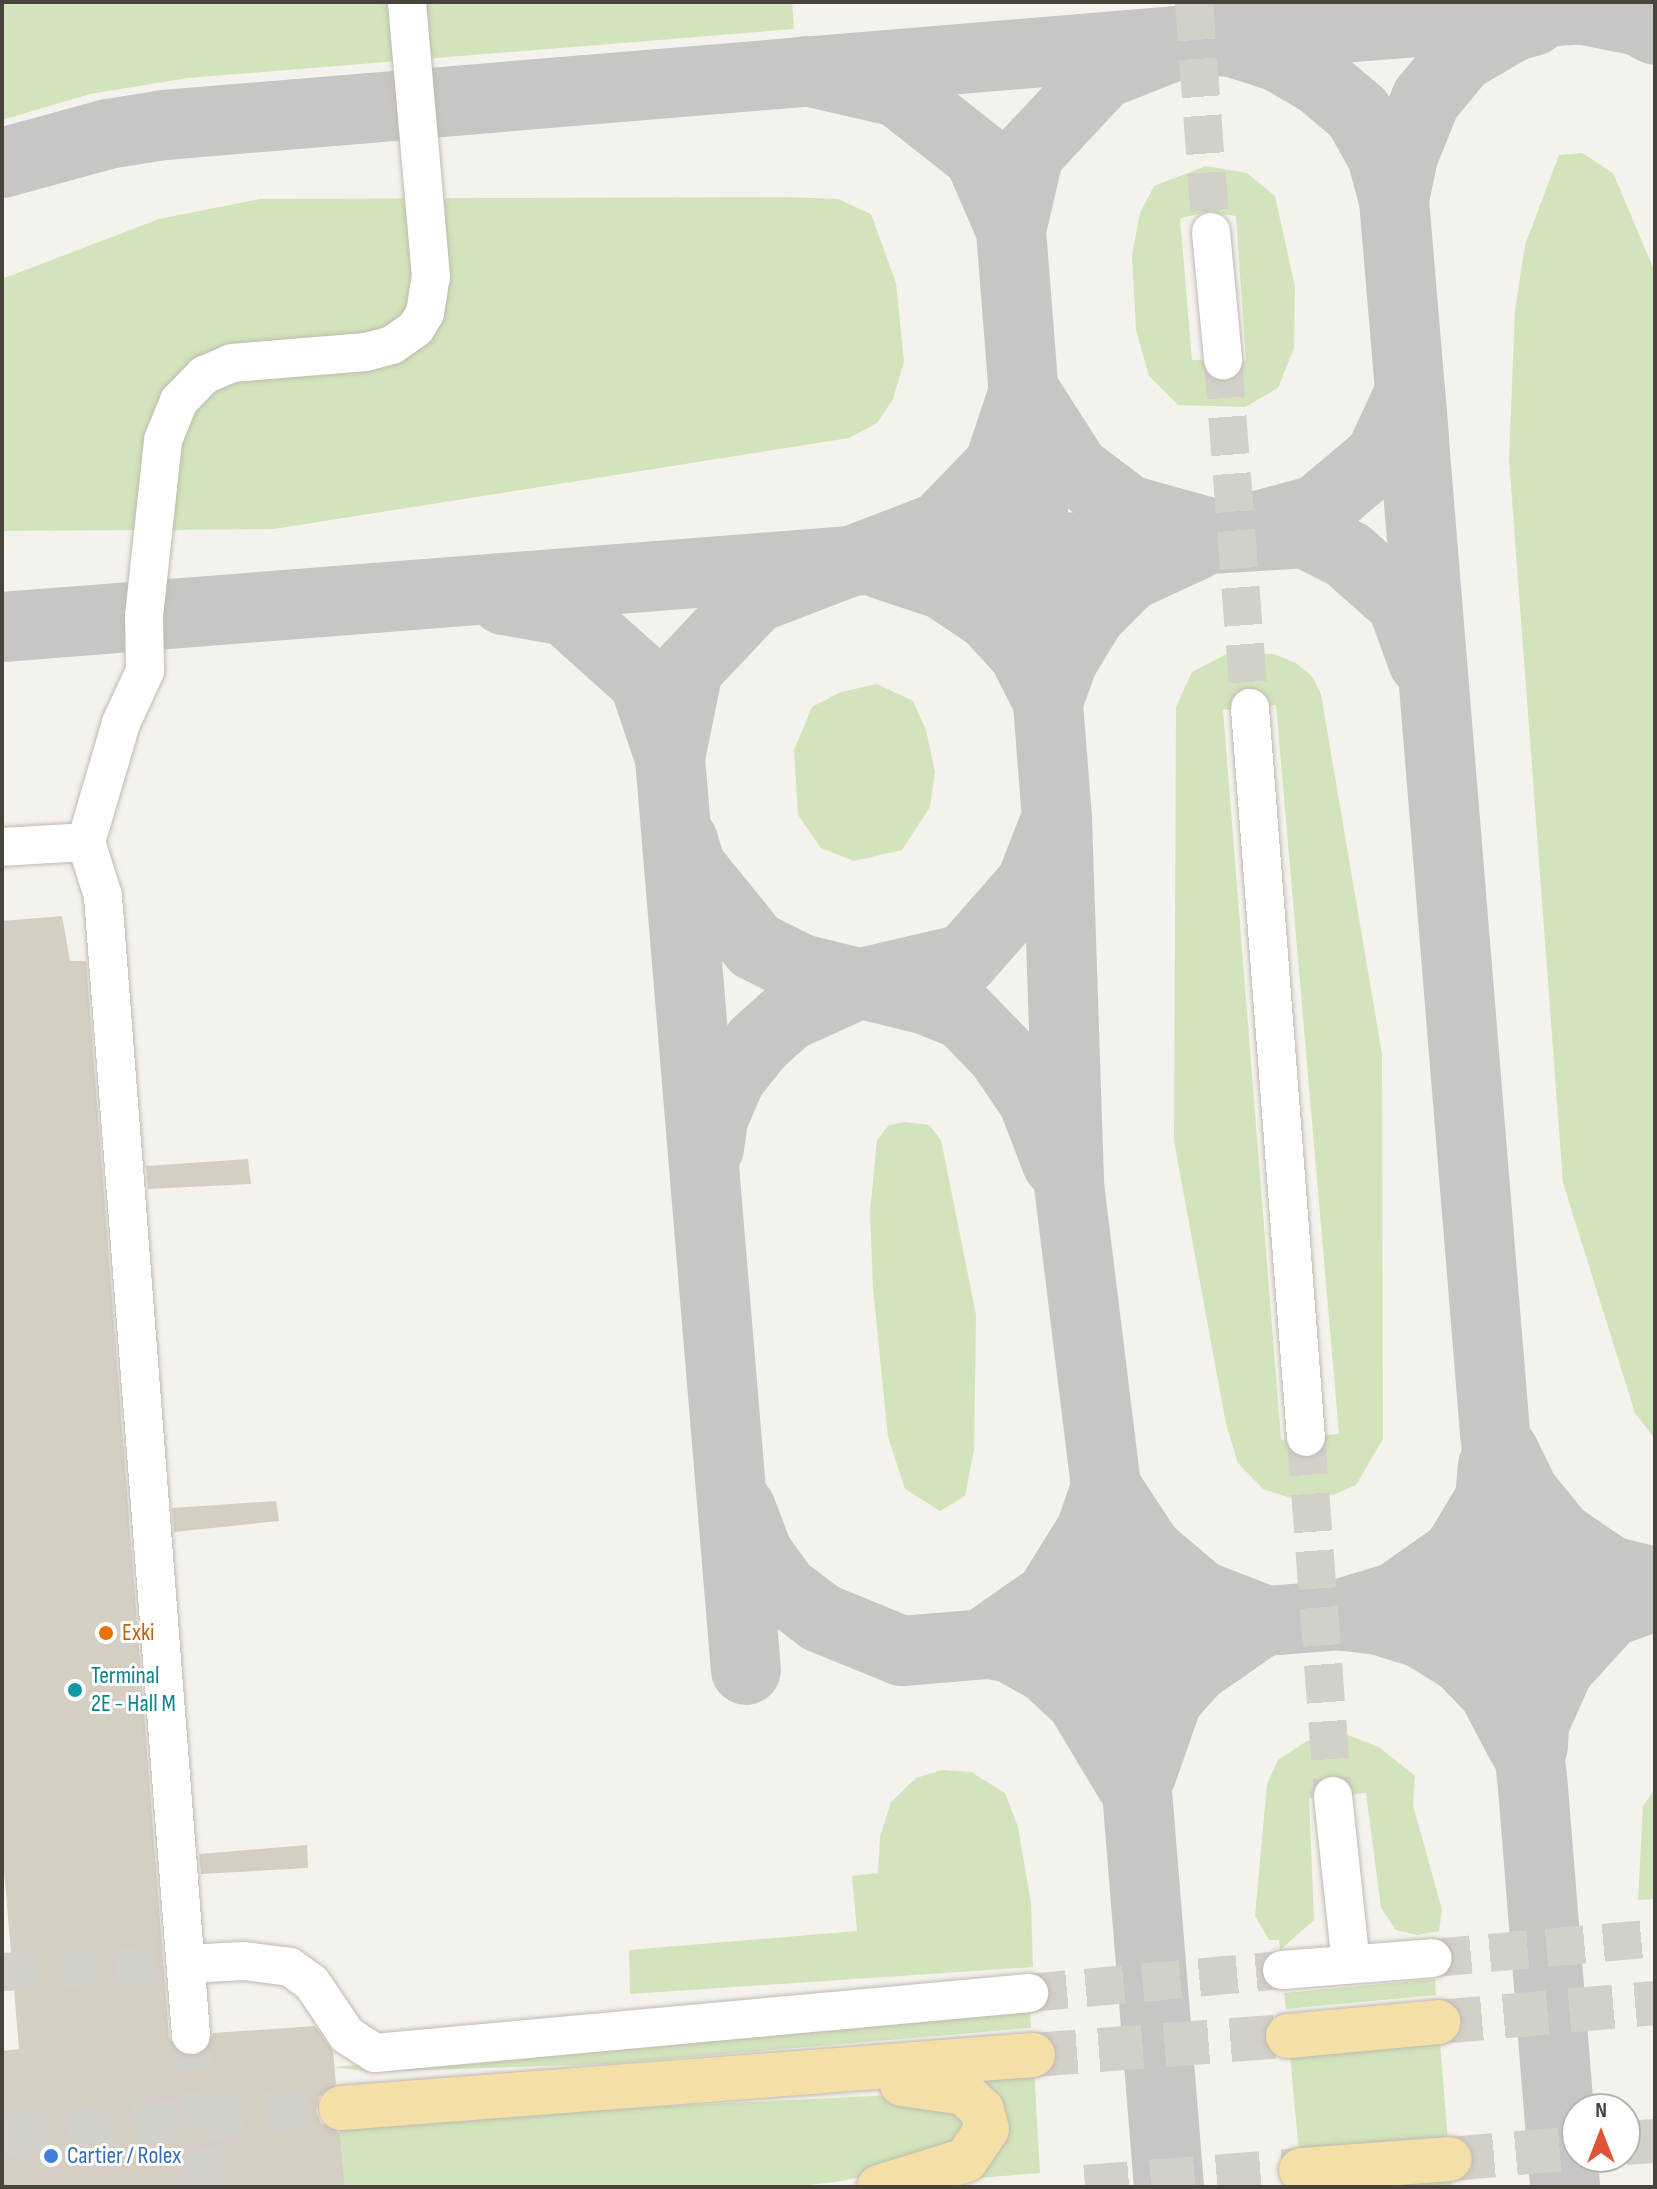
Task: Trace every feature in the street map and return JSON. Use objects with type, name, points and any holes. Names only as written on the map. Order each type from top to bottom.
[{"type":"main road","points":[[1288,2036],[1438,2022]]},
{"type":"main road","points":[[341,2108],[1033,2055]]},
{"type":"main road","points":[[738,2078],[928,2085],[975,2099],[987,2129],[976,2152],[944,2168],[879,2187]]},
{"type":"main road","points":[[1301,2170],[1450,2159]]},
{"type":"lane","points":[[191,2035],[103,896],[86,842],[121,723],[145,671],[144,616],[163,440],[179,401],[204,375],[232,363],[366,352],[392,345],[416,328],[425,313],[431,277],[429,235],[407,2]]},
{"type":"lane","points":[[1211,232],[1223,360]]},
{"type":"lane","points":[[1250,708],[1306,1437]]},
{"type":"lane","points":[[2,847],[86,842]]},
{"type":"lane","points":[[1333,1796],[1351,1964]]},
{"type":"lane","points":[[1282,1970],[1433,1958]]},
{"type":"lane","points":[[186,1964],[244,1961],[290,1967],[312,1983],[347,2035],[375,2053],[1029,1993]]},
{"type":"green space","points":[[2,2],[792,2],[794,29],[188,78],[90,94],[2,120]]},
{"type":"green space","points":[[1582,153],[1613,173],[1655,272],[1655,1439],[1635,1413],[1563,1183],[1509,459],[1515,310],[1525,245],[1559,155]]},
{"type":"green space","points":[[1206,166],[1247,173],[1275,196],[1295,287],[1294,348],[1278,388],[1245,407],[1178,405],[1149,376],[1136,330],[1132,255],[1140,213],[1154,186]],"holes":[[[1209,212],[1236,216],[1246,361],[1192,360],[1180,218]]]},
{"type":"green space","points":[[260,199],[838,199],[871,214],[896,283],[904,362],[893,399],[877,423],[849,438],[274,529],[2,531],[2,279],[159,219]]},
{"type":"green space","points":[[1230,652],[1274,654],[1296,663],[1312,676],[1321,694],[1382,1054],[1383,1439],[1356,1485],[1333,1495],[1294,1499],[1263,1489],[1238,1463],[1226,1424],[1174,1141],[1176,707],[1192,672]],"holes":[[[1276,705],[1339,1434],[1281,1440],[1223,710]]]},
{"type":"green space","points":[[877,684],[913,701],[926,730],[935,772],[930,807],[902,850],[854,861],[821,848],[798,815],[794,750],[812,707],[841,692]]},
{"type":"green space","points":[[906,1122],[929,1125],[941,1140],[976,1315],[974,1450],[965,1496],[940,1511],[905,1489],[888,1437],[873,1288],[870,1212],[877,1140],[889,1125]]},
{"type":"green space","points":[[1345,1734],[1379,1747],[1415,1776],[1413,1805],[1442,1910],[1439,1931],[1417,1935],[1396,1930],[1381,1908],[1366,1793],[1309,1798],[1314,1920],[1280,1950],[1279,1940],[1269,1940],[1255,1916],[1267,1784],[1278,1760],[1307,1741]]},
{"type":"green space","points":[[942,1770],[971,1772],[1005,1793],[1018,1827],[1031,1903],[1033,1967],[630,1994],[629,1950],[857,1931],[852,1876],[878,1873],[880,1837],[891,1802],[916,1778]]},
{"type":"green space","points":[[1655,1789],[1655,1899],[1638,1900],[1643,1806]]},
{"type":"green space","points":[[1435,1979],[1436,1995],[1286,2009],[1284,1993]]},
{"type":"green space","points":[[1030,2012],[1031,2028],[607,2064],[371,2072],[334,2067]]},
{"type":"green space","points":[[1439,2032],[1448,2140],[1299,2153],[1289,2045]]},
{"type":"green space","points":[[1034,2068],[1040,2173],[969,2179],[971,2082]]},
{"type":"green space","points":[[914,2094],[975,2123],[937,2160],[837,2182],[788,2187],[345,2187],[339,2122]]},
{"type":"green space","points":[[1452,2180],[1452,2187],[1354,2187]]},
{"type":"building","name":"Terminal 2E - Hall M","points":[[62,916],[70,961],[86,961],[169,2037],[181,2054],[192,2057],[204,2053],[213,2033],[315,2026],[333,2051],[336,2084],[319,2097],[316,2111],[321,2123],[340,2133],[345,2187],[2,2187],[2,2051],[19,2049],[2,1845],[2,921]]},
{"type":"building","points":[[248,1159],[251,1184],[148,1189],[146,1166]]},
{"type":"building","points":[[276,1501],[279,1521],[174,1532],[172,1508]]},
{"type":"building","points":[[307,1845],[308,1868],[201,1874],[199,1854]]},
{"type":"taxiway","points":[[2,163],[108,134],[164,125],[1189,40],[1579,9],[1639,21],[1655,30]]},
{"type":"taxiway","points":[[1394,200],[1403,156],[1426,99],[1461,57],[1514,26],[1533,21]]},
{"type":"taxiway","points":[[1011,230],[1029,153],[1103,74],[1189,40],[1232,42],[1279,57],[1320,81],[1358,113],[1382,156],[1394,200],[1414,439]]},
{"type":"taxiway","points":[[806,71],[898,92],[979,156],[1011,230],[1057,818],[1069,1185],[1124,1631],[1169,2187]]},
{"type":"taxiway","points":[[1410,392],[1495,1432],[1532,1776],[1565,2187]]},
{"type":"taxiway","points":[[1027,395],[1075,470],[1128,510],[1221,536],[1317,510],[1380,457],[1410,392]]},
{"type":"taxiway","points":[[670,758],[688,669],[755,598],[940,527],[999,466],[1022,397]]},
{"type":"taxiway","points":[[2,627],[850,561],[1305,533],[1348,555],[1402,603],[1423,661]]},
{"type":"taxiway","points":[[1049,699],[1063,660],[1091,614],[1129,576],[1196,545]]},
{"type":"taxiway","points":[[881,564],[944,585],[990,616],[1023,652],[1047,699]]},
{"type":"taxiway","points":[[504,600],[566,611],[644,681],[670,758],[746,1670]]},
{"type":"taxiway","points":[[709,1148],[713,1119],[731,1077],[758,1043],[788,1016],[861,983],[965,959],[1031,884],[1055,822]]},
{"type":"taxiway","points":[[683,841],[691,867],[755,946],[801,969],[927,1000],[964,1015],[1001,1053],[1033,1100],[1057,1163]]},
{"type":"taxiway","points":[[1504,1452],[1524,1493],[1559,1536],[1610,1571],[1655,1582]]},
{"type":"taxiway","points":[[741,1509],[758,1554],[784,1590],[821,1618],[902,1651],[1337,1615],[1396,1597],[1457,1554],[1490,1499],[1493,1466]]},
{"type":"taxiway","points":[[984,1643],[1050,1597],[1091,1531],[1106,1487]]},
{"type":"taxiway","points":[[1108,1490],[1148,1551],[1200,1595],[1264,1620]]},
{"type":"taxiway","points":[[1467,1605],[1655,1590]]},
{"type":"taxiway","points":[[1533,1746],[1534,1724],[1559,1668],[1610,1612],[1655,1596]]},
{"type":"taxiway","points":[[1337,1615],[1379,1620],[1421,1633],[1462,1658],[1493,1690],[1523,1747]]},
{"type":"taxiway","points":[[1141,1775],[1168,1698],[1195,1668],[1264,1620]]},
{"type":"taxiway","points":[[984,1643],[1011,1648],[1048,1669],[1081,1700],[1130,1782]]},
{"type":"tunnel","points":[[1194,2],[1211,232]]},
{"type":"tunnel","points":[[1223,360],[1250,708]]},
{"type":"tunnel","points":[[1306,1437],[1333,1796]]},
{"type":"tunnel","points":[[1433,1958],[1655,1938]]},
{"type":"tunnel","points":[[2,1972],[186,1964]]},
{"type":"tunnel","points":[[1029,1993],[1282,1970]]},
{"type":"tunnel","points":[[1438,2022],[1655,2003]]},
{"type":"tunnel","points":[[191,2035],[205,2187]]},
{"type":"tunnel","points":[[1033,2055],[1288,2036]]},
{"type":"tunnel","points":[[2,2135],[341,2108]]},
{"type":"tunnel","points":[[1641,2142],[1655,2141]]},
{"type":"tunnel","points":[[1450,2159],[1561,2149]]},
{"type":"tunnel","points":[[1085,2187],[1301,2170]]},
{"type":"place","name":"Exki","points":[[106,1633]]},
{"type":"place","name":"Terminal 2E - Hall M","points":[[75,1690]]},
{"type":"place","name":"Cartier / Rolex","points":[[51,2156]]}]
